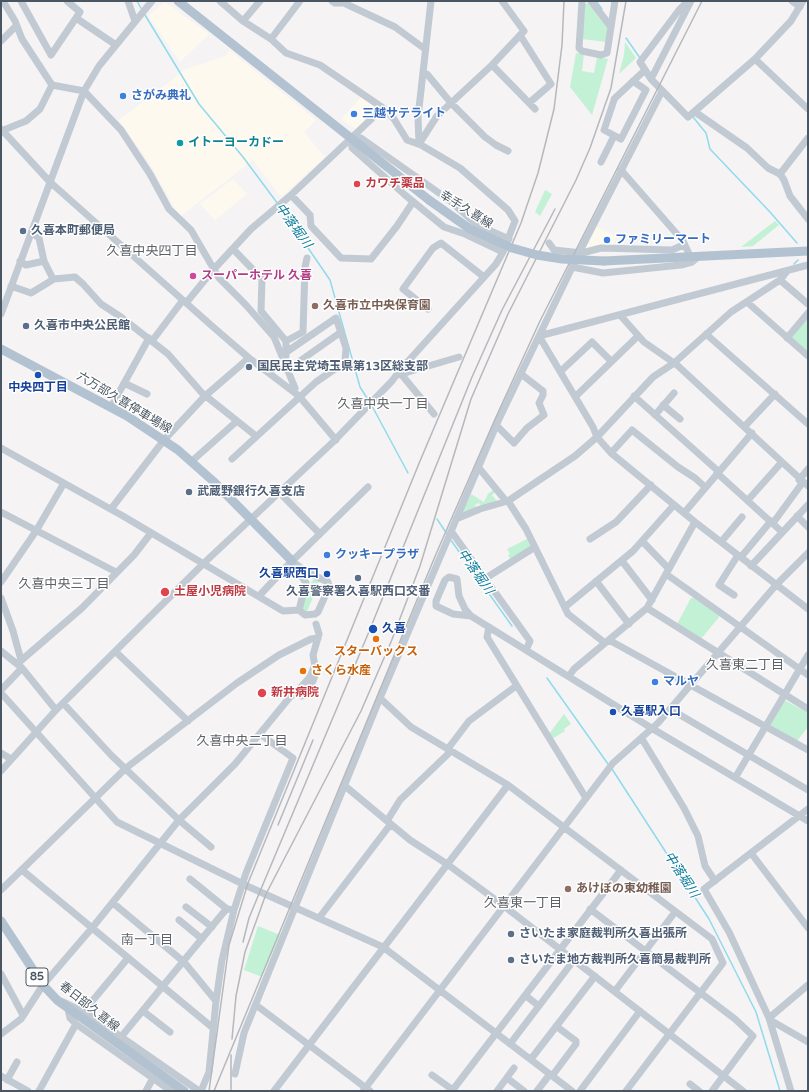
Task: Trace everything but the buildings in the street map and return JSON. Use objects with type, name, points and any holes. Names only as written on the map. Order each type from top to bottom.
[{"type":"main road","name":"幸手久喜線","points":[[178,1],[429,200],[470,229],[512,248],[562,259],[604,261],[808,251]]},
{"type":"main road","name":"六万部久喜停車場線","points":[[1,349],[111,407],[164,440],[192,461],[292,561]]},
{"type":"main road","name":"春日部久喜線","points":[[1,921],[43,985],[57,1000],[153,1074],[184,1091]]},
{"type":"street","points":[[67,1],[80,12],[51,55],[20,1],[4,5],[16,20],[16,26],[22,39],[52,85],[84,91],[121,130],[150,174],[169,209],[191,230],[213,270],[284,348],[294,389]]},
{"type":"street","points":[[128,1],[135,21]]},
{"type":"street","points":[[1,314],[84,91],[99,66],[152,1]]},
{"type":"street","points":[[220,1],[243,21],[271,39],[286,53],[320,65],[383,108],[394,119],[407,140],[419,144],[460,168],[508,210],[515,221],[509,239],[496,264],[401,369],[400,375]]},
{"type":"street","points":[[243,21],[260,1]]},
{"type":"street","points":[[271,39],[300,1]]},
{"type":"street","points":[[332,1],[335,3],[344,3],[395,27],[425,49]]},
{"type":"street","points":[[419,144],[418,117],[431,1]]},
{"type":"street","points":[[419,144],[437,116],[492,66],[524,29],[502,1]]},
{"type":"street","points":[[582,1],[580,50],[601,55],[605,54],[616,1]]},
{"type":"street","points":[[591,1],[611,27]]},
{"type":"street","points":[[689,1],[679,10],[640,62],[651,79],[688,117],[755,59],[784,30],[801,4],[792,1]]},
{"type":"street","points":[[651,79],[689,1]]},
{"type":"street","points":[[76,18],[116,45]]},
{"type":"street","points":[[1,41],[16,26]]},
{"type":"street","points":[[492,66],[532,106],[551,84],[520,35]]},
{"type":"street","points":[[755,59],[808,109]]},
{"type":"street","points":[[633,81],[646,90],[621,139],[604,130],[614,100],[633,81],[645,70]]},
{"type":"street","points":[[424,72],[451,104],[496,145],[508,151]]},
{"type":"street","points":[[52,85],[40,109],[26,121],[2,130],[50,182],[184,302],[249,358],[294,389],[336,440]]},
{"type":"street","points":[[235,1074],[243,1035],[296,908],[380,698],[456,518],[521,374],[572,267],[662,90]]},
{"type":"street","points":[[111,407],[150,340],[213,270],[251,229],[291,195],[383,108]]},
{"type":"street","points":[[695,112],[747,148],[768,168],[780,174],[790,196],[808,219]]},
{"type":"street","points":[[601,162],[614,136]]},
{"type":"street","points":[[350,138],[352,148],[413,202],[444,227],[465,234],[503,252]]},
{"type":"street","points":[[350,138],[360,138],[449,200],[477,225],[509,239]]},
{"type":"street","points":[[780,174],[808,138]]},
{"type":"street","points":[[572,267],[603,273],[681,265],[692,262],[694,256],[685,246],[683,241],[621,170]]},
{"type":"street","points":[[291,195],[310,215],[311,226],[341,258],[371,259],[413,202]]},
{"type":"street","points":[[31,232],[39,238],[44,261],[54,279]]},
{"type":"street","points":[[428,309],[403,289],[433,248],[441,243],[484,277]]},
{"type":"street","points":[[549,243],[554,250],[579,253],[587,253],[602,248],[672,250],[685,246]]},
{"type":"street","points":[[233,249],[262,279],[261,311],[284,348],[297,384],[294,389]]},
{"type":"street","points":[[284,348],[301,334],[303,329],[305,267],[308,258]]},
{"type":"street","points":[[20,261],[26,265],[44,261]]},
{"type":"street","points":[[539,336],[808,265]]},
{"type":"street","points":[[456,518],[507,501],[575,456],[597,437],[653,377],[674,363],[731,312],[780,280],[787,271]]},
{"type":"street","points":[[11,286],[31,293],[54,279],[75,278],[83,284],[101,304],[168,354],[205,396],[256,436]]},
{"type":"street","points":[[780,280],[808,304]]},
{"type":"street","points":[[747,302],[808,356]]},
{"type":"street","points":[[787,338],[808,313]]},
{"type":"street","points":[[620,315],[638,336],[651,348],[674,363],[745,426],[803,483]]},
{"type":"street","points":[[232,459],[300,396],[326,375],[346,362],[346,348],[336,318],[284,348]]},
{"type":"street","points":[[290,368],[341,332]]},
{"type":"street","points":[[706,334],[808,424]]},
{"type":"street","points":[[539,336],[576,396],[597,437],[611,453],[695,522],[808,609]]},
{"type":"street","points":[[576,396],[638,336]]},
{"type":"street","points":[[561,371],[592,342],[611,361]]},
{"type":"street","points":[[1,771],[63,703],[204,564],[336,440],[392,381],[400,375],[459,357]]},
{"type":"street","points":[[111,509],[164,440],[205,396],[249,358]]},
{"type":"street","points":[[497,426],[514,443],[527,428],[544,415],[539,403],[543,395],[543,391],[521,374]]},
{"type":"street","points":[[400,375],[434,414]]},
{"type":"street","points":[[124,383],[147,394]]},
{"type":"street","points":[[655,415],[674,393]]},
{"type":"street","points":[[745,426],[775,394]]},
{"type":"street","points":[[634,396],[782,532]]},
{"type":"street","points":[[663,405],[680,419]]},
{"type":"street","points":[[192,461],[237,421]]},
{"type":"street","points":[[611,453],[632,430],[705,487]]},
{"type":"street","points":[[684,513],[717,472],[752,433]]},
{"type":"street","points":[[1,448],[111,509],[283,611],[299,610],[316,624]]},
{"type":"street","points":[[748,500],[781,463]]},
{"type":"street","points":[[479,468],[507,501],[535,547],[568,614],[606,642],[689,685],[808,750]]},
{"type":"street","points":[[734,594],[719,585],[739,556],[772,522],[803,483],[808,469]]},
{"type":"street","points":[[1,582],[36,532],[64,483]]},
{"type":"street","points":[[590,539],[616,522],[651,485]]},
{"type":"street","points":[[259,596],[292,561],[368,487]]},
{"type":"street","points":[[280,493],[320,534]]},
{"type":"street","points":[[565,608],[622,561],[674,505]]},
{"type":"street","points":[[751,566],[808,505]]},
{"type":"street","points":[[1,512],[36,532],[116,572]]},
{"type":"street","points":[[798,516],[808,527]]},
{"type":"street","points":[[721,542],[742,517]]},
{"type":"street","points":[[569,676],[574,669],[647,608],[695,522]]},
{"type":"street","points":[[451,532],[486,578],[530,641],[526,650]]},
{"type":"street","points":[[151,533],[116,572],[65,624],[20,664],[1,692],[94,798],[121,824],[242,884],[383,947],[572,1091]]},
{"type":"street","points":[[642,541],[667,572],[740,627],[808,675]]},
{"type":"street","points":[[486,578],[535,547]]},
{"type":"street","points":[[256,1005],[366,1090],[440,990],[607,771],[652,729],[776,585],[808,553]]},
{"type":"street","points":[[292,561],[316,576],[327,580],[329,585],[318,612],[316,624],[318,638],[313,655],[316,673],[308,694],[304,697],[298,692]]},
{"type":"street","points":[[292,561],[305,578],[306,585],[299,610]]},
{"type":"street","points":[[622,561],[652,600]]},
{"type":"street","points":[[306,585],[313,577],[316,576]]},
{"type":"street","points":[[471,616],[453,614],[436,606],[436,601],[445,580],[449,577],[457,579],[459,596],[465,609],[471,616],[652,729],[808,820]]},
{"type":"street","points":[[596,581],[629,624]]},
{"type":"street","points":[[1,598],[20,664]]},
{"type":"street","points":[[647,608],[808,709]]},
{"type":"street","points":[[305,615],[312,616],[318,612]]},
{"type":"street","points":[[489,627],[487,636],[516,686],[586,798]]},
{"type":"street","points":[[1,890],[126,768],[237,683],[279,655],[311,639],[318,638]]},
{"type":"street","points":[[1,651],[20,664],[56,710]]},
{"type":"street","points":[[116,652],[188,721]]},
{"type":"street","points":[[735,778],[808,655]]},
{"type":"street","points":[[1,1034],[12,1027],[23,1015],[43,985],[92,928],[179,820],[235,764],[293,694],[298,692],[310,677],[314,667]]},
{"type":"street","points":[[319,918],[388,823],[400,800],[450,751],[450,746],[469,721],[516,686]]},
{"type":"street","points":[[380,698],[411,727],[508,785],[712,939],[723,962],[626,1091]]},
{"type":"street","points":[[63,703],[111,755],[179,820],[211,847]]},
{"type":"street","points":[[670,709],[808,790]]},
{"type":"street","points":[[57,1000],[84,1011],[200,1091],[209,1072],[216,1001],[231,910],[276,803],[293,758],[260,734]]},
{"type":"street","points":[[642,739],[684,808],[698,836],[704,866],[715,881]]},
{"type":"street","points":[[1,754],[11,759]]},
{"type":"street","points":[[274,1091],[508,785]]},
{"type":"street","points":[[345,786],[410,840],[447,864],[504,906],[615,991],[668,1035],[743,1091]]},
{"type":"street","points":[[791,1091],[770,1019],[729,932],[704,889],[801,816],[808,809]]},
{"type":"street","points":[[751,853],[808,928]]},
{"type":"street","points":[[22,870],[213,1028]]},
{"type":"street","points":[[432,1075],[453,1090],[621,870]]},
{"type":"street","points":[[190,879],[231,910]]},
{"type":"street","points":[[112,903],[184,962],[216,1001]]},
{"type":"street","points":[[186,906],[212,927]]},
{"type":"street","points":[[122,1037],[212,927],[231,910]]},
{"type":"street","points":[[590,910],[701,993],[753,1036],[712,1091]]},
{"type":"street","points":[[615,991],[675,912]]},
{"type":"street","points":[[178,920],[202,939]]},
{"type":"street","points":[[84,1011],[128,958]]},
{"type":"street","points":[[510,1044],[574,960]]},
{"type":"street","points":[[1,974],[23,1015]]},
{"type":"street","points":[[531,1059],[595,976]]},
{"type":"street","points":[[770,1019],[808,985]]},
{"type":"street","points":[[526,996],[539,1006]]},
{"type":"street","points":[[68,1009],[70,1018],[76,1024],[153,1074],[171,1091]]},
{"type":"street","points":[[143,1011],[170,1032]]},
{"type":"street","points":[[580,1091],[640,1011]]},
{"type":"street","points":[[770,1019],[808,1042]]},
{"type":"street","points":[[39,1091],[76,1024]]},
{"type":"street","points":[[537,1091],[576,1044],[576,1041],[556,1026]]},
{"type":"street","points":[[17,1062],[4,1078],[28,1091]]},
{"type":"street","points":[[497,1091],[514,1068]]},
{"type":"street","points":[[146,1091],[153,1074]]},
{"type":"street","points":[[507,1078],[524,1091]]},
{"type":"street","points":[[690,1084],[698,1091]]},
{"type":"shaded area","points":[[165,2],[209,34],[180,62],[148,16]]},
{"type":"shaded area","points":[[229,50],[316,120],[304,132],[325,157],[281,197],[253,160],[181,216],[174,207],[150,164],[119,120],[186,69],[226,56]]},
{"type":"shaded area","points":[[363,95],[378,106],[356,129],[343,121],[343,117]]},
{"type":"shaded area","points":[[233,179],[247,194],[215,220],[200,204]]},
{"type":"shaded area","points":[[596,227],[617,236],[612,246],[584,251]]},
{"type":"green space","points":[[588,3],[608,28],[606,42],[582,39],[585,4]]},
{"type":"green space","points":[[625,42],[636,58],[619,74],[624,55]]},
{"type":"green space","points":[[576,53],[584,54],[582,71],[594,73],[597,57],[608,59],[592,115],[570,87]]},
{"type":"green space","points":[[545,190],[552,194],[540,216],[535,212]]},
{"type":"green space","points":[[775,221],[779,225],[753,246],[741,247]]},
{"type":"green space","points":[[808,318],[808,352],[791,337]]},
{"type":"green space","points":[[494,489],[496,492],[492,495],[497,501],[481,506],[479,503],[475,505],[476,508],[462,513],[471,494],[484,502],[488,494]]},
{"type":"green space","points":[[529,538],[533,547],[511,561],[508,555],[510,554],[507,549]]},
{"type":"green space","points":[[315,579],[320,580],[307,612],[303,611],[303,601],[312,581]]},
{"type":"green space","points":[[691,598],[694,598],[719,614],[719,617],[701,639],[677,624]]},
{"type":"green space","points":[[784,700],[808,713],[808,727],[797,741],[770,726]]},
{"type":"green space","points":[[564,714],[571,724],[564,729],[565,731],[552,739],[549,734]]},
{"type":"green space","points":[[258,926],[280,935],[262,977],[244,970]]},
{"type":"waterway","name":"中落堀川","points":[[137,1],[142,10]]},
{"type":"waterway","points":[[596,1],[602,9]]},
{"type":"waterway","name":"中落堀川","points":[[145,15],[199,104],[243,157],[278,204]]},
{"type":"waterway","points":[[626,38],[640,58]]},
{"type":"waterway","points":[[693,117],[706,133],[710,149],[770,212],[797,243]]},
{"type":"waterway","name":"中落堀川","points":[[280,207],[330,280],[360,387],[369,401]]},
{"type":"waterway","points":[[794,264],[798,260]]},
{"type":"waterway","name":"中落堀川","points":[[372,406],[408,473]]},
{"type":"waterway","name":"中落堀川","points":[[437,519],[447,534]]},
{"type":"waterway","name":"中落堀川","points":[[450,539],[512,626]]},
{"type":"waterway","name":"中落堀川","points":[[547,678],[608,764]]},
{"type":"waterway","name":"中落堀川","points":[[612,769],[709,919],[756,1012],[780,1091]]},
{"type":"railway","points":[[209,1091],[229,945],[248,883],[420,461],[521,223],[538,173],[554,109],[562,45],[564,1]]},
{"type":"railway","points":[[232,1039],[236,996],[245,952],[266,894],[361,711],[391,642],[420,566],[471,399],[508,314],[576,180],[590,148],[611,88],[626,1]]},
{"type":"railway","points":[[214,1091],[436,554],[496,417],[540,321],[702,1]]},
{"type":"railway","points":[[243,942],[249,918],[368,634],[472,377],[502,310],[555,209]]},
{"type":"railway","points":[[278,825],[313,740]]},
{"type":"railway","points":[[231,1055],[231,1091]]},
{"type":"place","name":"さがみ典礼","points":[[123,96]]},
{"type":"place","name":"三越サテライト","points":[[354,114]]},
{"type":"place","name":"イトーヨーカドー","points":[[180,143]]},
{"type":"place","name":"カワチ薬品","points":[[357,184]]},
{"type":"place","name":"久喜本町郵便局","points":[[23,231]]},
{"type":"place","name":"ファミリーマート","points":[[607,240]]},
{"type":"place","name":"スーパーホテル 久喜","points":[[193,276]]},
{"type":"place","name":"久喜市立中央保育園","points":[[315,306]]},
{"type":"place","name":"久喜市中央公民館","points":[[26,326]]},
{"type":"place","name":"国民民主党埼玉県第13区総支部","points":[[249,367]]},
{"type":"place","name":"中央四丁目","points":[[38,375]]},
{"type":"place","name":"武蔵野銀行久喜支店","points":[[189,492]]},
{"type":"place","name":"クッキープラザ","points":[[327,555]]},
{"type":"place","name":"久喜駅西口","points":[[327,574]]},
{"type":"place","name":"久喜警察署久喜駅西口交番","points":[[358,578]]},
{"type":"place","name":"土屋小児病院","points":[[165,592]]},
{"type":"place","name":"久喜","points":[[373,629]]},
{"type":"place","name":"スターバックス","points":[[376,639]]},
{"type":"place","name":"さくら水産","points":[[303,671]]},
{"type":"place","name":"マルヤ","points":[[655,682]]},
{"type":"place","name":"新井病院","points":[[262,693]]},
{"type":"place","name":"久喜駅入口","points":[[613,712]]},
{"type":"place","name":"あけぼの東幼稚園","points":[[568,889]]},
{"type":"place","name":"さいたま家庭裁判所久喜出張所","points":[[511,934]]},
{"type":"place","name":"さいたま地方裁判所久喜簡易裁判所","points":[[511,960]]},
{"type":"district","name":"久喜中央四丁目","points":[[152,252]]},
{"type":"district","name":"久喜中央一丁目","points":[[383,405]]},
{"type":"district","name":"久喜中央三丁目","points":[[64,585]]},
{"type":"district","name":"久喜東二丁目","points":[[745,666]]},
{"type":"district","name":"久喜中央二丁目","points":[[242,742]]},
{"type":"district","name":"久喜東一丁目","points":[[523,904]]},
{"type":"district","name":"南一丁目","points":[[147,941]]}]
